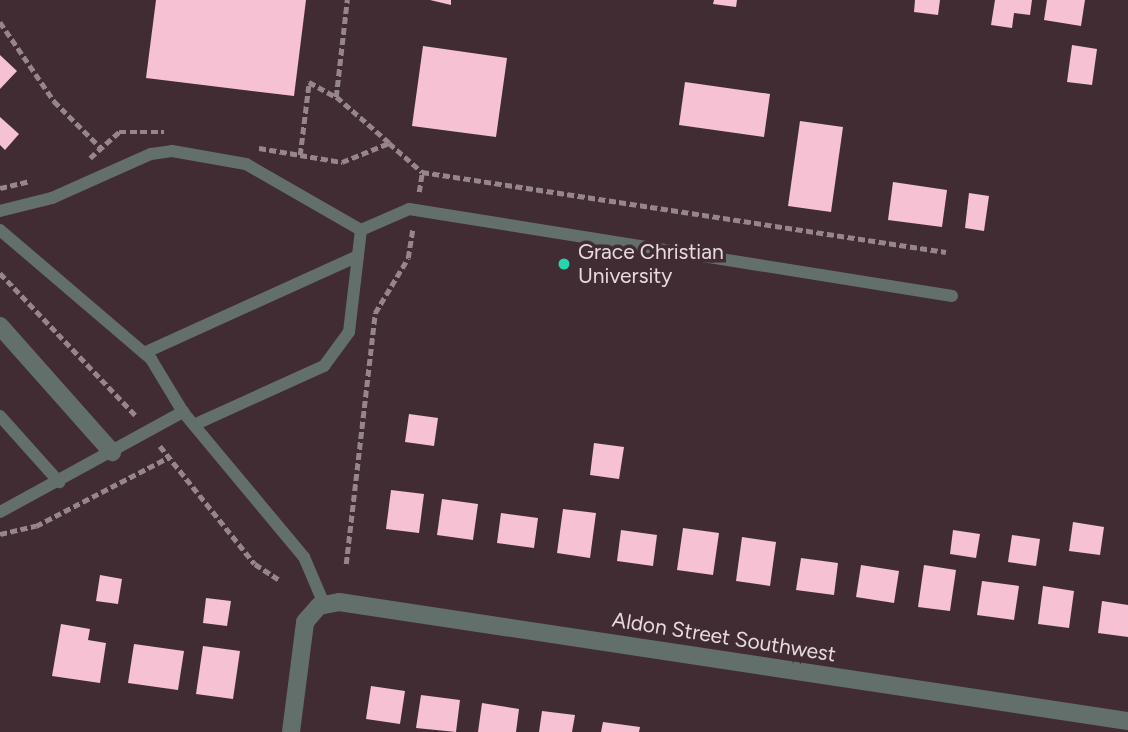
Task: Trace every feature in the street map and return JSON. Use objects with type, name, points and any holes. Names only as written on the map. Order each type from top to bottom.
[{"type":"street","points":[[0,326],[112,452]]},
{"type":"street","points":[[291,732],[303,628],[319,606]]},
{"type":"street","name":"Aldon Street Southwest","points":[[319,606],[1128,721]]},
{"type":"lane","points":[[0,211],[172,151],[246,164],[361,230]]},
{"type":"lane","points":[[361,230],[395,210],[416,210],[952,296]]},
{"type":"lane","points":[[0,230],[144,353],[183,412],[196,424],[304,557],[319,606]]},
{"type":"lane","points":[[196,424],[324,366],[349,332],[361,230]]},
{"type":"lane","points":[[144,353],[358,256]]},
{"type":"lane","points":[[0,512],[183,412]]},
{"type":"lane","points":[[0,416],[59,482]]},
{"type":"path","points":[[336,97],[347,0]]},
{"type":"path","points":[[0,22],[54,101],[101,148]]},
{"type":"path","points":[[300,155],[309,82],[336,97],[422,172],[946,252]]},
{"type":"path","points":[[76,168],[131,128],[171,133]]},
{"type":"path","points":[[248,146],[342,162],[389,143]]},
{"type":"path","points":[[346,564],[375,313],[408,258],[422,172]]},
{"type":"path","points":[[0,188],[44,179]]},
{"type":"path","points":[[0,534],[36,526],[169,457]]},
{"type":"building","points":[[156,0],[306,0],[294,96],[146,78]]},
{"type":"building","points":[[430,0],[451,0],[451,5]]},
{"type":"building","points":[[714,0],[737,0],[736,7],[713,4]]},
{"type":"building","points":[[915,0],[940,0],[938,15],[914,12]]},
{"type":"building","points":[[995,0],[1032,0],[1030,15],[1014,13],[1012,28],[991,25]]},
{"type":"building","points":[[1047,0],[1085,0],[1081,26],[1044,20]]},
{"type":"building","points":[[1072,45],[1097,49],[1092,85],[1067,82]]},
{"type":"building","points":[[423,46],[507,58],[496,137],[412,126]]},
{"type":"building","points":[[0,55],[17,71],[0,89]]},
{"type":"building","points":[[685,82],[770,94],[764,137],[679,125]]},
{"type":"building","points":[[0,117],[19,134],[5,150],[0,145]]},
{"type":"building","points":[[800,121],[843,127],[831,212],[788,206]]},
{"type":"building","points":[[893,182],[947,190],[942,227],[888,220]]},
{"type":"building","points":[[969,193],[989,196],[984,231],[965,228]]},
{"type":"building","points":[[409,414],[438,418],[434,446],[405,442]]},
{"type":"building","points":[[594,443],[624,447],[619,479],[590,475]]},
{"type":"building","points":[[391,490],[424,494],[419,533],[386,529]]},
{"type":"building","points":[[442,499],[478,504],[473,540],[437,535]]},
{"type":"building","points":[[563,509],[596,513],[590,558],[557,553]]},
{"type":"building","points":[[501,513],[538,518],[534,548],[497,543]]},
{"type":"building","points":[[1073,522],[1104,527],[1100,555],[1069,551]]},
{"type":"building","points":[[683,528],[719,533],[713,575],[677,570]]},
{"type":"building","points":[[621,530],[657,535],[653,566],[617,561]]},
{"type":"building","points":[[953,530],[980,534],[976,558],[950,554]]},
{"type":"building","points":[[1012,535],[1040,539],[1036,566],[1008,562]]},
{"type":"building","points":[[742,537],[776,542],[770,586],[736,581]]},
{"type":"building","points":[[801,558],[838,563],[834,595],[796,590]]},
{"type":"building","points":[[861,565],[899,571],[894,603],[856,597]]},
{"type":"building","points":[[924,565],[956,570],[950,611],[918,607]]},
{"type":"building","points":[[100,575],[122,579],[118,604],[96,601]]},
{"type":"building","points":[[982,581],[1019,586],[1014,620],[977,615]]},
{"type":"building","points":[[1043,586],[1074,591],[1069,628],[1038,624]]},
{"type":"building","points":[[206,598],[231,601],[227,626],[203,623]]},
{"type":"building","points":[[1102,601],[1128,605],[1128,637],[1098,633]]},
{"type":"building","points":[[61,624],[90,629],[88,640],[106,643],[100,683],[52,676]]},
{"type":"building","points":[[134,644],[184,651],[178,690],[128,683]]},
{"type":"building","points":[[203,646],[240,651],[233,699],[196,694]]},
{"type":"building","points":[[371,686],[405,691],[400,724],[366,719]]},
{"type":"building","points":[[421,695],[460,700],[456,732],[416,728]]},
{"type":"building","points":[[482,703],[519,709],[516,732],[478,732]]},
{"type":"building","points":[[542,711],[575,715],[572,732],[539,732]]},
{"type":"building","points":[[603,722],[640,727],[639,732],[601,732]]},
{"type":"place","name":"Grace Christian University","points":[[564,264]]}]
